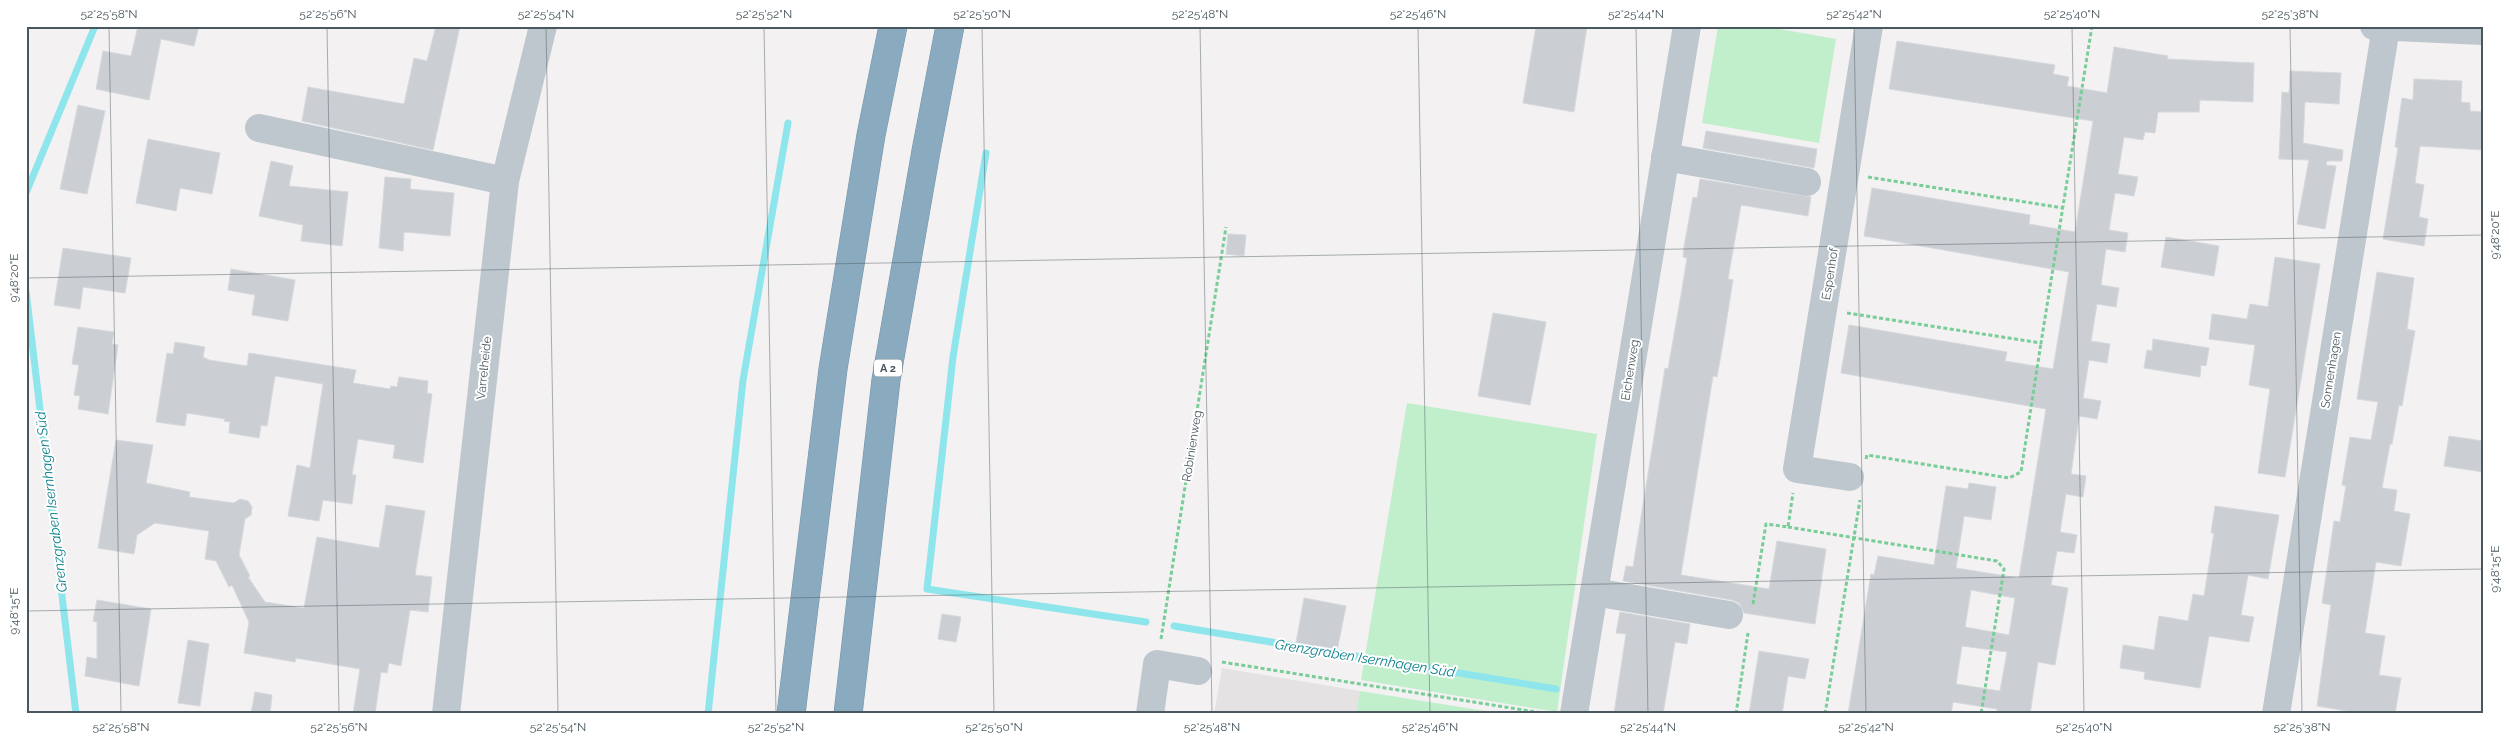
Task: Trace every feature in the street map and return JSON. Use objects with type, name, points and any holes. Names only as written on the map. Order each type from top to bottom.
[{"type":"highway","points":[[791,714],[833,369],[872,135],[893,26]]},
{"type":"highway","name":"A 2","points":[[848,714],[886,380],[950,26]]},
{"type":"street","name":"Varrelheide","points":[[446,714],[504,181],[543,26]]},
{"type":"street","name":"Eichenweg","points":[[1574,714],[1686,26]]},
{"type":"street","name":"Espenhof","points":[[1797,469],[1869,26]]},
{"type":"street","points":[[2380,27],[2483,31]]},
{"type":"street","name":"Sonnenhagen","points":[[2276,714],[2380,27]]},
{"type":"street","points":[[259,128],[504,181]]},
{"type":"street","points":[[1665,157],[1807,182]]},
{"type":"street","points":[[1797,469],[1859,478]]},
{"type":"street","points":[[1594,592],[1743,618]]},
{"type":"street","points":[[1150,714],[1157,664],[1198,671]]},
{"type":"path","points":[[1825,714],[1854,538],[1859,478],[1867,455],[2009,478],[2021,472],[2092,26]]},
{"type":"path","points":[[1846,174],[2063,208]]},
{"type":"path","name":"Robinienweg","points":[[1157,664],[1226,227]]},
{"type":"path","points":[[1824,309],[2041,343]]},
{"type":"path","points":[[1788,527],[1797,469]]},
{"type":"path","points":[[1736,714],[1743,618],[1766,524],[1998,561],[2004,569],[1981,714]]},
{"type":"path","points":[[1198,671],[1219,661],[1551,714]]},
{"type":"shaded area","points":[[1222,668],[1360,691],[1356,714],[1214,714]]},
{"type":"green space","points":[[1718,26],[1762,26],[1836,39],[1819,143],[1702,123]]},
{"type":"green space","points":[[1407,403],[1597,434],[1557,712],[1361,680]]},
{"type":"green space","points":[[1360,691],[1504,714],[1356,714]]},
{"type":"building","points":[[138,26],[199,26],[194,46],[161,39],[149,100],[96,89],[103,51],[131,56]]},
{"type":"building","points":[[436,26],[460,26],[433,150],[302,121],[308,87],[404,104],[414,58],[427,61]]},
{"type":"building","points":[[1536,26],[1587,26],[1574,112],[1523,103]]},
{"type":"building","points":[[1897,41],[2055,65],[2053,74],[2069,77],[2067,86],[2107,93],[2114,47],[2168,56],[2167,59],[2254,63],[2253,102],[2200,100],[2199,112],[2158,112],[2155,133],[2145,132],[2143,140],[2124,137],[2118,174],[2138,177],[2134,196],[2115,193],[2109,230],[2128,233],[2125,252],[2106,249],[2101,285],[2119,288],[2116,307],[2097,304],[2091,341],[2110,344],[2107,363],[2089,360],[2083,398],[2101,401],[2097,419],[2079,416],[2071,474],[2086,476],[2083,497],[2066,494],[2060,532],[2077,535],[2074,553],[2057,551],[2051,585],[2068,588],[2055,665],[2038,662],[2030,714],[1997,714],[1997,709],[1953,702],[1951,714],[1848,714],[1871,574],[1874,575],[1878,556],[1934,565],[1946,486],[1968,489],[1969,483],[1996,487],[1991,520],[1964,516],[1956,568],[2019,578],[2046,409],[1841,373],[1849,325],[2007,352],[2005,361],[2053,369],[2069,272],[1864,236],[1872,188],[2030,215],[2029,224],[2075,232],[2093,121],[1889,89]],"holes":[[[1971,590],[2015,598],[2009,635],[1965,627]],[[1962,646],[2007,652],[2000,691],[1956,684]]]},
{"type":"building","points":[[2290,71],[2341,73],[2339,104],[2305,102],[2303,143],[2343,150],[2342,161],[2327,161],[2326,165],[2336,166],[2325,229],[2297,224],[2309,160],[2279,159],[2282,92],[2289,93]]},
{"type":"building","points":[[2414,79],[2462,81],[2461,102],[2470,103],[2470,111],[2483,112],[2483,150],[2420,146],[2415,183],[2424,185],[2419,217],[2428,219],[2424,246],[2383,239],[2398,148],[2395,147],[2402,98],[2413,100]]},
{"type":"building","points":[[78,105],[105,111],[87,194],[60,189]]},
{"type":"building","points":[[1706,131],[1817,149],[1814,168],[1703,148]]},
{"type":"building","points":[[148,139],[220,153],[212,194],[180,188],[176,211],[136,203]]},
{"type":"building","points":[[271,161],[293,166],[289,186],[348,192],[342,246],[301,241],[303,225],[259,216]]},
{"type":"building","points":[[385,177],[411,179],[410,189],[454,193],[450,236],[404,232],[403,251],[379,248]]},
{"type":"building","points":[[1700,179],[1811,197],[1808,216],[1741,205],[1728,279],[1733,280],[1722,349],[1717,377],[1713,376],[1681,575],[1769,589],[1777,541],[1826,549],[1815,624],[1744,613],[1739,603],[1732,600],[1623,581],[1626,566],[1633,567],[1665,368],[1668,369],[1687,258],[1683,257],[1684,247],[1693,197],[1697,198]]},
{"type":"building","points":[[1228,234],[1246,235],[1244,256],[1226,254]]},
{"type":"building","points":[[2166,237],[2219,246],[2214,276],[2161,267]]},
{"type":"building","points":[[63,248],[131,258],[125,293],[83,287],[80,309],[54,305]]},
{"type":"building","points":[[2275,257],[2320,264],[2285,477],[2258,473],[2270,389],[2249,385],[2255,345],[2209,339],[2212,314],[2247,319],[2250,304],[2268,307]]},
{"type":"building","points":[[231,269],[295,280],[288,321],[252,315],[255,295],[228,290]]},
{"type":"building","points":[[2377,272],[2414,278],[2407,329],[2415,331],[2402,406],[2399,405],[2382,488],[2397,490],[2394,511],[2410,514],[2401,566],[2376,562],[2365,633],[2385,636],[2379,675],[2401,678],[2395,714],[2365,714],[2317,706],[2331,605],[2322,603],[2334,521],[2340,522],[2346,486],[2342,485],[2350,437],[2371,440],[2378,402],[2357,399]]},
{"type":"building","points":[[1493,313],[1546,322],[1530,405],[1478,396]]},
{"type":"building","points":[[78,327],[114,332],[112,344],[118,345],[108,414],[78,409],[80,396],[74,395],[79,365],[72,364]]},
{"type":"building","points":[[2153,339],[2209,348],[2206,366],[2201,365],[2200,377],[2144,368],[2147,350],[2152,351]]},
{"type":"building","points":[[175,342],[205,347],[203,357],[209,360],[247,366],[249,353],[356,370],[353,383],[390,389],[391,386],[397,387],[399,377],[428,381],[427,393],[432,394],[423,463],[393,458],[395,445],[358,439],[352,475],[356,475],[352,504],[323,500],[319,521],[288,516],[297,465],[310,468],[323,384],[275,376],[267,426],[261,425],[259,438],[229,433],[230,422],[224,421],[225,419],[187,413],[185,426],[156,422],[167,353],[173,354]]},
{"type":"building","points":[[2449,436],[2483,441],[2483,472],[2444,466]]},
{"type":"building","points":[[116,440],[153,445],[146,483],[190,492],[189,497],[234,503],[240,499],[248,501],[252,507],[251,515],[245,519],[239,555],[250,576],[248,577],[265,602],[304,608],[317,537],[379,548],[386,505],[425,511],[415,575],[432,577],[428,612],[410,610],[401,666],[389,663],[387,673],[381,672],[375,714],[353,714],[360,669],[296,658],[295,662],[244,653],[249,622],[232,585],[229,587],[216,561],[205,559],[209,531],[155,523],[137,535],[134,554],[98,548]]},
{"type":"building","points":[[2215,506],[2279,515],[2268,579],[2248,575],[2241,615],[2254,617],[2249,642],[2209,636],[2200,688],[2144,679],[2145,672],[2120,668],[2123,645],[2154,650],[2159,616],[2188,621],[2193,594],[2204,596],[2214,533],[2211,533]]},
{"type":"building","points":[[1304,598],[1346,606],[1337,651],[1296,643]]},
{"type":"building","points":[[97,600],[151,609],[139,686],[85,676],[87,657],[97,659],[97,622],[93,621]]},
{"type":"building","points":[[1620,612],[1690,624],[1687,644],[1675,642],[1663,714],[1614,714],[1626,634],[1616,633]]},
{"type":"building","points":[[942,614],[961,617],[956,642],[938,639]]},
{"type":"building","points":[[188,640],[209,644],[200,706],[178,703]]},
{"type":"building","points":[[1759,651],[1809,659],[1805,679],[1788,676],[1782,714],[1749,714]]},
{"type":"building","points":[[255,692],[272,695],[270,714],[251,714]]},
{"type":"waterway","name":"Grenzgraben Isernhagen Süd","points":[[26,193],[95,26]]},
{"type":"waterway","points":[[708,714],[743,380],[788,123]]},
{"type":"waterway","points":[[986,153],[953,357],[927,589],[1146,622]]},
{"type":"waterway","name":"Grenzgraben Isernhagen Süd","points":[[26,291],[76,714]]},
{"type":"waterway","name":"Grenzgraben Isernhagen Süd","points":[[1174,626],[1556,689]]}]
